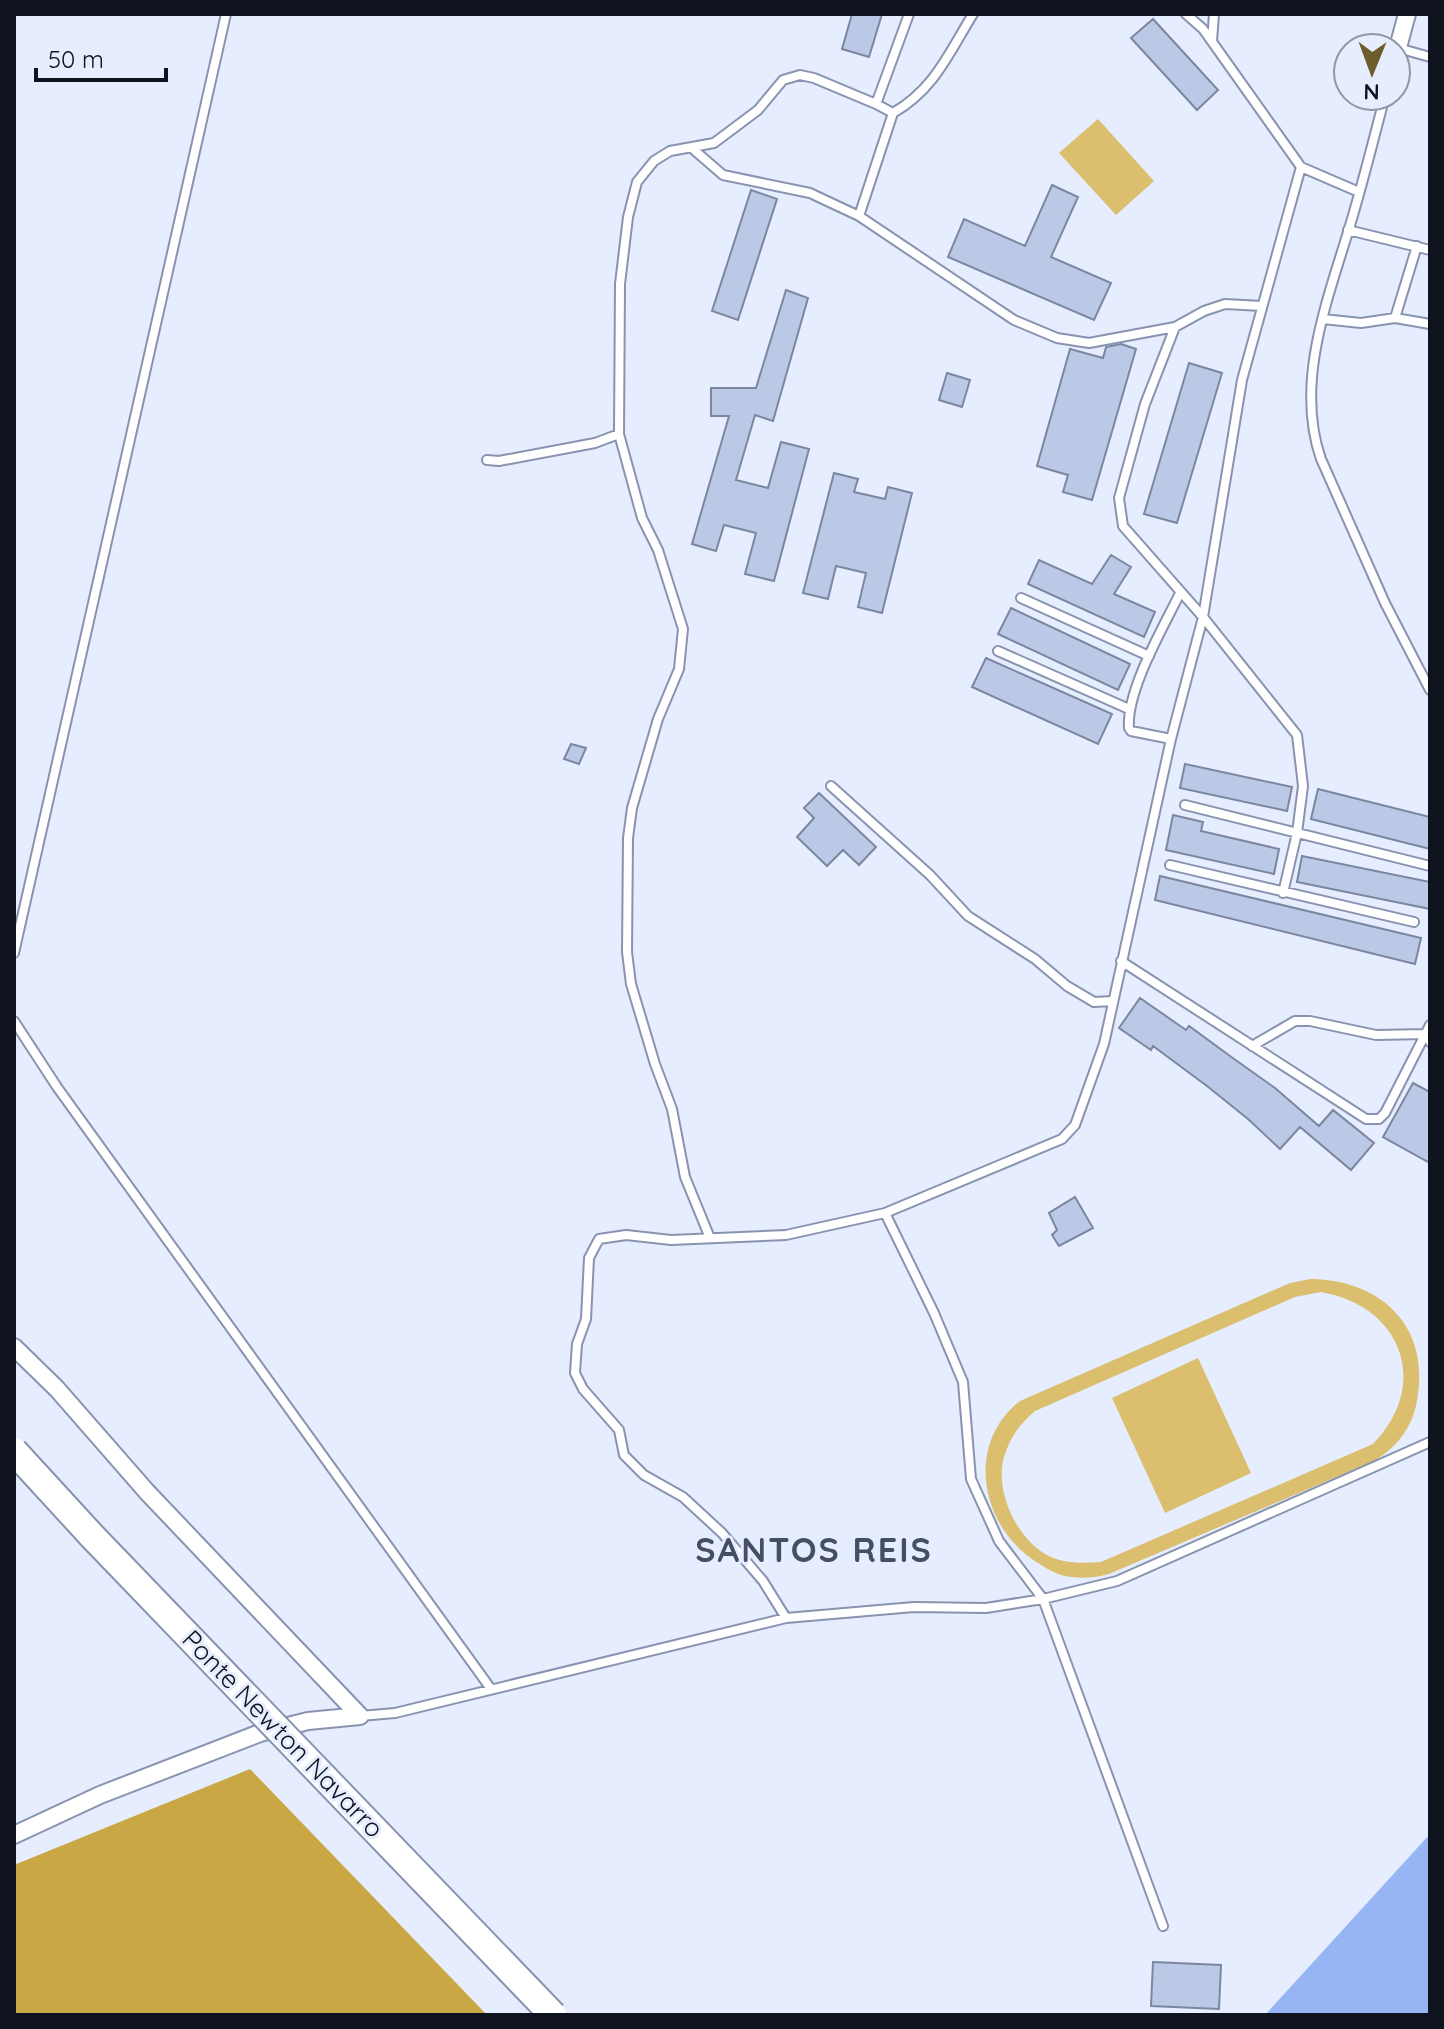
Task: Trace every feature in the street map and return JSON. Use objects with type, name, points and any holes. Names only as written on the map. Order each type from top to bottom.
[{"type":"main road","name":"Ponte Newton Navarro","points":[[14,1451],[553,2015]]},
{"type":"main road","name":"Ponte Newton Navarro","points":[[14,1475],[537,2015]]},
{"type":"street","points":[[14,1347],[57,1389],[147,1492],[360,1716]]},
{"type":"street","points":[[14,1835],[100,1795],[260,1733],[308,1721],[360,1716]]},
{"type":"lane","points":[[14,953],[226,14]]},
{"type":"lane","points":[[876,104],[909,14]]},
{"type":"lane","points":[[859,216],[893,113],[911,103],[929,87],[973,14]]},
{"type":"lane","points":[[1186,14],[1203,29],[1301,167],[1359,192]]},
{"type":"lane","points":[[1212,42],[1214,14]]},
{"type":"lane","points":[[710,1238],[685,1177],[672,1109],[631,984],[627,952],[628,853],[632,808],[658,719],[679,669],[683,629],[658,550],[642,518],[619,434],[620,284],[628,217],[637,182],[654,161],[670,151],[693,149],[722,138],[758,110],[783,80],[800,75],[893,113]]},
{"type":"lane","points":[[1381,112],[1323,319],[1309,407],[1314,439],[1385,603],[1430,690]]},
{"type":"lane","points":[[693,149],[723,175],[810,193],[859,216],[1014,320],[1057,338],[1089,343],[1175,327],[1204,311],[1225,304],[1262,306]]},
{"type":"lane","points":[[786,1618],[763,1581],[722,1533],[683,1497],[644,1475],[624,1455],[619,1430],[583,1389],[575,1373],[577,1344],[586,1319],[589,1258],[599,1239],[626,1235],[671,1240],[786,1235],[885,1213],[1062,1139],[1075,1125],[1104,1044],[1171,739],[1203,617],[1242,380],[1301,167]]},
{"type":"lane","points":[[1348,230],[1430,250]]},
{"type":"lane","points":[[1395,318],[1417,246]]},
{"type":"lane","points":[[1323,319],[1361,323],[1395,318],[1430,324]]},
{"type":"lane","points":[[1175,327],[1145,404],[1119,498],[1123,526],[1203,617],[1297,735],[1303,786],[1297,833],[1283,893]]},
{"type":"lane","points":[[487,460],[499,461],[595,443],[619,434]]},
{"type":"lane","points":[[1171,739],[1131,731],[1129,709],[1149,656],[1180,593]]},
{"type":"lane","points":[[1021,598],[1149,656]]},
{"type":"lane","points":[[998,651],[1129,709]]},
{"type":"lane","points":[[831,786],[930,875],[968,916],[1094,1002],[1113,1001]]},
{"type":"lane","points":[[1185,805],[1430,866]]},
{"type":"lane","points":[[1170,865],[1414,922]]},
{"type":"lane","points":[[1121,961],[1373,1121],[1385,1113],[1429,1034]]},
{"type":"lane","points":[[14,1021],[57,1087],[491,1689]]},
{"type":"lane","points":[[1252,1046],[1295,1021],[1310,1021],[1376,1035],[1429,1034]]},
{"type":"lane","points":[[885,1213],[934,1313],[963,1382],[971,1479],[999,1541],[1043,1599],[1163,1926]]},
{"type":"lane","points":[[360,1716],[395,1713],[786,1618],[901,1607],[986,1608],[1043,1599],[1117,1581],[1430,1442]]},
{"type":"shaded area","points":[[1098,119],[1154,181],[1116,215],[1059,153]]},
{"type":"shaded area","points":[[1310,1279],[1354,1286],[1389,1306],[1403,1321],[1418,1360],[1419,1383],[1411,1420],[1394,1446],[1376,1460],[1109,1574],[1086,1578],[1063,1575],[1042,1566],[1019,1548],[1003,1529],[992,1508],[986,1462],[991,1440],[1002,1419],[1020,1401],[1290,1283]],"holes":[[[1321,1292],[1349,1300],[1371,1313],[1388,1330],[1399,1351],[1403,1373],[1401,1397],[1391,1421],[1373,1444],[1101,1562],[1069,1562],[1051,1557],[1039,1550],[1019,1528],[1006,1500],[1002,1471],[1012,1437],[1035,1411],[1295,1297]]]},
{"type":"shaded area","points":[[1198,1358],[1251,1473],[1165,1513],[1112,1398]]},
{"type":"shaded area","points":[[250,1769],[487,2015],[14,2015],[14,1865]]},
{"type":"water","points":[[1430,1834],[1430,2015],[1265,2015]]},
{"type":"building","points":[[852,14],[882,14],[869,57],[842,49]]},
{"type":"building","points":[[1153,19],[1218,90],[1197,110],[1131,38]]},
{"type":"building","points":[[1052,185],[1078,197],[1051,257],[1111,283],[1094,320],[948,257],[964,219],[1025,246]]},
{"type":"building","points":[[751,190],[777,199],[738,320],[712,311]]},
{"type":"building","points":[[786,290],[808,298],[773,421],[755,415],[736,480],[768,488],[781,442],[809,449],[774,581],[745,574],[756,533],[724,525],[716,551],[692,544],[729,416],[711,416],[711,388],[756,388]]},
{"type":"building","points":[[1121,344],[1136,349],[1092,500],[1063,492],[1068,475],[1037,466],[1070,349],[1103,358],[1106,347]]},
{"type":"building","points":[[1189,363],[1222,373],[1177,523],[1144,514]]},
{"type":"building","points":[[947,373],[970,380],[962,407],[939,400]]},
{"type":"building","points":[[834,473],[858,479],[854,492],[885,499],[888,487],[912,493],[882,613],[858,607],[866,573],[836,566],[828,599],[803,593]]},
{"type":"building","points":[[1111,555],[1131,567],[1114,594],[1155,612],[1144,637],[1028,584],[1039,560],[1092,584]]},
{"type":"building","points":[[1011,608],[1130,664],[1118,690],[998,634]]},
{"type":"building","points":[[986,658],[1112,714],[1098,744],[972,687]]},
{"type":"building","points":[[571,744],[586,748],[579,764],[564,759]]},
{"type":"building","points":[[1185,764],[1292,787],[1287,811],[1180,788]]},
{"type":"building","points":[[1318,789],[1430,817],[1430,849],[1311,819]]},
{"type":"building","points":[[819,793],[876,847],[859,865],[843,850],[827,866],[797,837],[814,818],[804,808]]},
{"type":"building","points":[[1173,815],[1203,822],[1201,831],[1279,849],[1274,874],[1166,850]]},
{"type":"building","points":[[1302,856],[1430,882],[1430,909],[1297,882]]},
{"type":"building","points":[[1160,876],[1421,938],[1415,964],[1155,900]]},
{"type":"building","points":[[1140,998],[1186,1030],[1189,1026],[1275,1088],[1319,1126],[1333,1110],[1374,1143],[1351,1170],[1300,1127],[1280,1149],[1207,1086],[1153,1046],[1151,1050],[1119,1028]]},
{"type":"building","points":[[1413,1083],[1430,1092],[1430,1163],[1383,1137]]},
{"type":"building","points":[[1075,1197],[1093,1228],[1059,1246],[1052,1235],[1057,1230],[1049,1213]]},
{"type":"building","points":[[1153,1962],[1221,1965],[1219,2009],[1151,2006]]},
{"type":"district","name":"SANTOS REIS","points":[[814,1550]]}]
